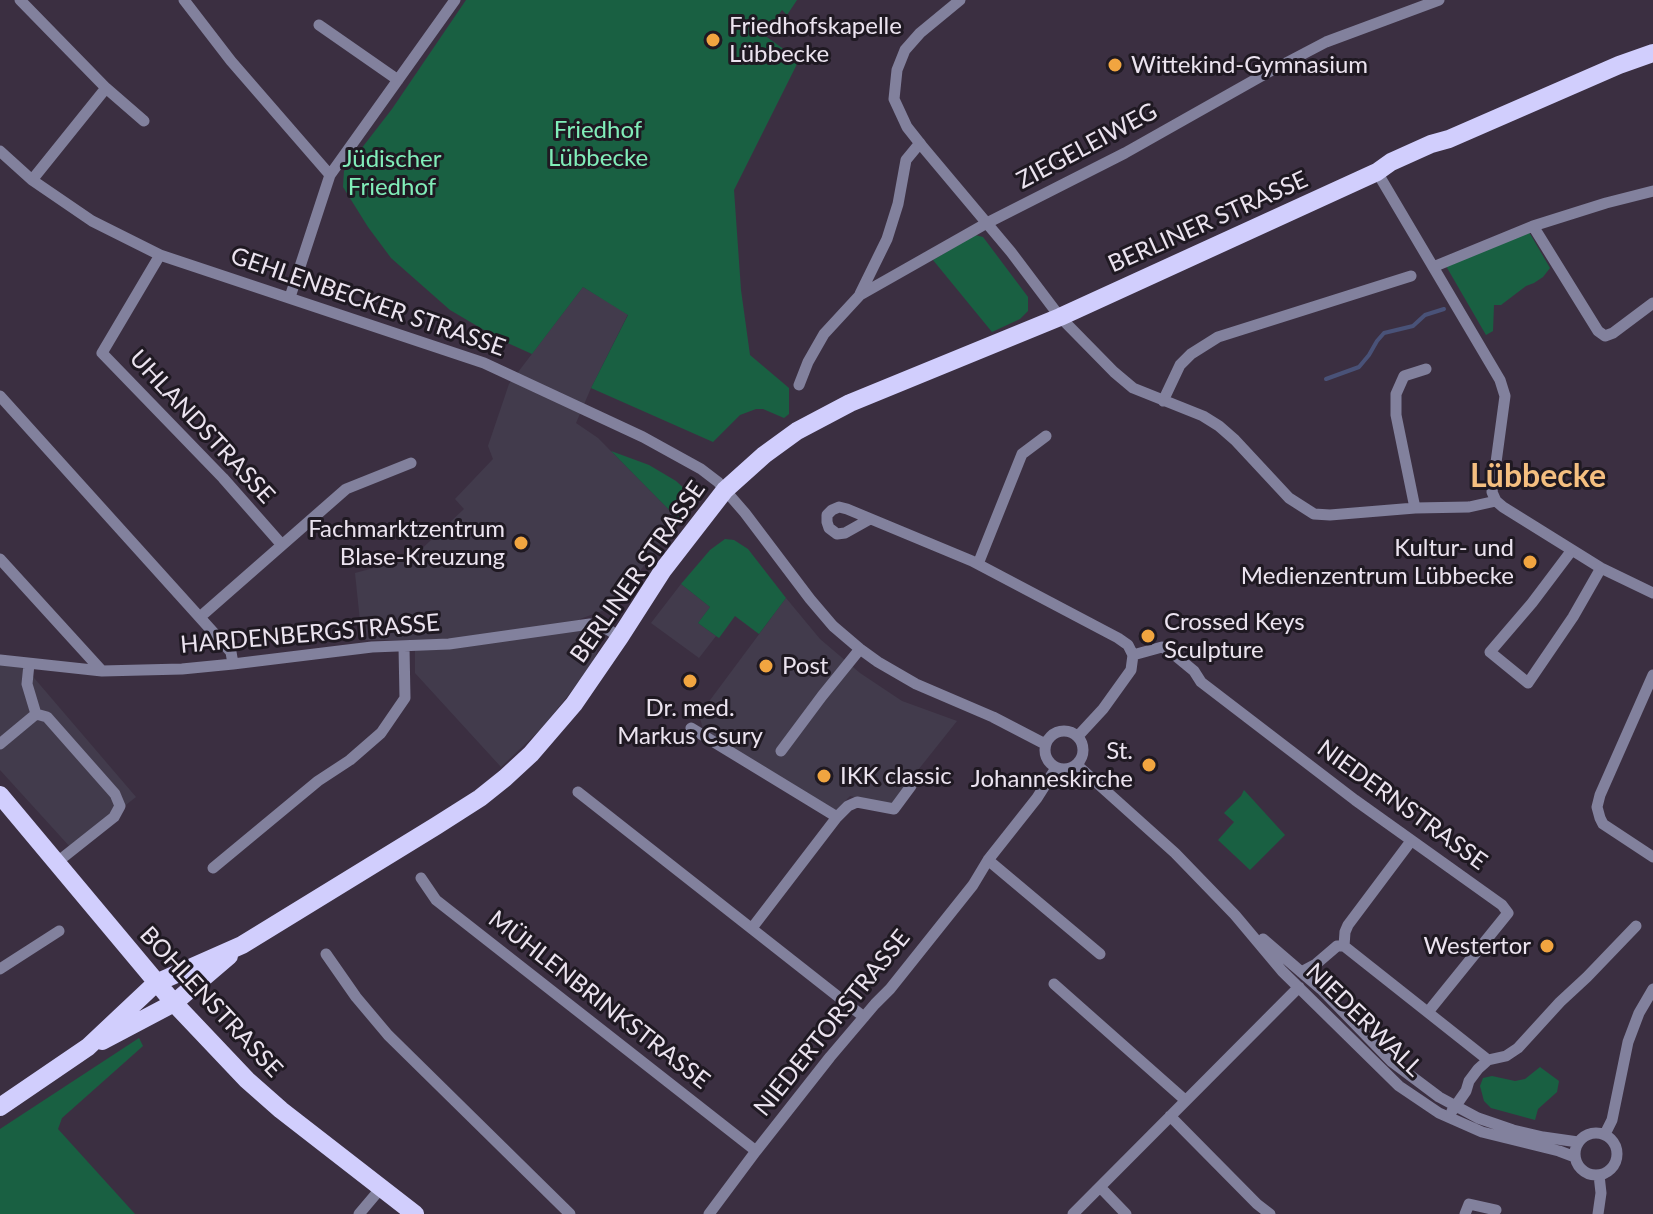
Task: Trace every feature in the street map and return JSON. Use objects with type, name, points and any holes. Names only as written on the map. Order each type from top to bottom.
[{"type":"main road","name":"BERLINER STRASSE","points":[[0,1107],[88,1047],[156,983],[242,945],[436,826],[505,778],[531,754],[574,704],[663,570],[725,490],[748,468],[797,431],[850,403],[1060,317],[1377,172],[1421,148],[1653,53]]},
{"type":"main road","name":"BOHLENSTRASSE","points":[[0,795],[156,983],[247,1080],[415,1214]]},
{"type":"main road","name":"BERLINER STRASSE","points":[[88,1047],[174,1003],[242,945]]},
{"type":"street","points":[[20,0],[106,88],[144,121]]},
{"type":"street","points":[[184,0],[231,61],[330,175]]},
{"type":"street","points":[[290,297],[330,175],[455,0]]},
{"type":"street","points":[[960,0],[920,33],[905,50],[897,70],[894,99],[907,127],[1027,272],[1060,317],[1114,372],[1133,388],[1203,416],[1219,426],[1274,484],[1307,512],[1330,515],[1469,507],[1496,501]]},
{"type":"street","name":"ZIEGELEIWEG","points":[[799,385],[824,334],[860,295],[987,223],[1125,153],[1326,42],[1439,0]]},
{"type":"street","points":[[319,25],[398,80]]},
{"type":"street","points":[[32,180],[106,88]]},
{"type":"street","points":[[860,295],[887,239],[898,204],[906,160],[920,143]]},
{"type":"street","name":"GEHLENBECKER STRASSE","points":[[0,151],[32,180],[92,221],[160,255],[504,371],[643,437],[710,475],[725,490]]},
{"type":"street","points":[[1377,172],[1500,380],[1505,396],[1492,492],[1496,501],[1601,568],[1652,591]]},
{"type":"street","points":[[1433,267],[1533,226],[1653,191]]},
{"type":"street","points":[[1533,226],[1598,331],[1605,336],[1653,303]]},
{"type":"street","name":"UHLANDSTRASSE","points":[[160,255],[102,353],[223,478],[282,545]]},
{"type":"street","points":[[1163,401],[1180,365],[1218,337],[1411,276]]},
{"type":"street","points":[[1415,508],[1396,415],[1396,394],[1404,376],[1426,369]]},
{"type":"street","points":[[0,396],[231,652],[233,664]]},
{"type":"street","points":[[978,564],[1022,454],[1046,436]]},
{"type":"street","points":[[200,617],[346,489],[411,463]]},
{"type":"street","points":[[725,490],[810,599],[833,626],[860,649],[916,684],[993,717],[1045,744]]},
{"type":"street","points":[[870,519],[978,564],[1128,645],[1133,655],[1131,670],[1103,709],[1078,736]]},
{"type":"street","points":[[1572,550],[1490,652],[1528,683],[1573,617],[1601,568]]},
{"type":"street","points":[[0,559],[102,671]]},
{"type":"street","name":"HARDENBERGSTRASSE","points":[[0,660],[102,671],[182,669],[372,647],[449,644],[590,624],[620,637]]},
{"type":"street","points":[[213,868],[381,733],[405,698],[404,647]]},
{"type":"street","name":"NIEDERNSTRASSE","points":[[1133,655],[1162,647],[1171,652],[1194,671],[1201,682],[1355,800],[1502,905],[1508,913],[1428,1012]]},
{"type":"street","points":[[781,751],[860,649]]},
{"type":"street","points":[[29,664],[27,684],[36,714]]},
{"type":"street","points":[[1653,675],[1597,807],[1603,824],[1653,857]]},
{"type":"street","points":[[0,744],[36,714]]},
{"type":"street","points":[[36,714],[47,717],[115,794],[120,806],[114,817],[56,863]]},
{"type":"street","points":[[691,728],[837,817]]},
{"type":"street","points":[[1060,731],[1070,731],[1078,736],[1083,753],[1077,765],[1068,769],[1051,765],[1046,757],[1045,744],[1049,737],[1060,731]]},
{"type":"street","name":"NIEDERWALL","points":[[1077,765],[1175,853],[1235,915],[1274,962],[1399,1086],[1446,1117],[1482,1132],[1575,1157]]},
{"type":"street","name":"NIEDERTORSTRASSE","points":[[709,1214],[756,1151],[964,896],[1056,768]]},
{"type":"street","points":[[752,928],[848,806],[857,802],[894,809],[911,786]]},
{"type":"street","points":[[578,792],[864,1017]]},
{"type":"street","points":[[1344,946],[1348,925],[1411,841]]},
{"type":"street","points":[[988,860],[1100,954]]},
{"type":"street","name":"MÜHLENBRINKSTRASSE","points":[[421,878],[436,900],[756,1151]]},
{"type":"street","name":"NIEDERWALL","points":[[1235,915],[1301,972],[1391,1061],[1419,1084],[1478,1118],[1513,1130],[1578,1142]]},
{"type":"street","points":[[1446,1117],[1456,1107],[1469,1081],[1488,1060],[1506,1056],[1518,1048],[1636,926]]},
{"type":"street","points":[[0,969],[59,931]]},
{"type":"street","points":[[1301,972],[1337,946],[1344,946],[1488,1060]]},
{"type":"street","points":[[326,954],[388,1035],[570,1214]]},
{"type":"street","points":[[1054,984],[1185,1100]]},
{"type":"street","points":[[1073,1214],[1299,987]]},
{"type":"street","points":[[1605,1134],[1612,1120],[1628,1042],[1639,1013],[1653,989]]},
{"type":"street","points":[[1170,1116],[1270,1214]]},
{"type":"street","points":[[1587,1134],[1605,1134],[1615,1145],[1617,1158],[1611,1169],[1599,1175],[1586,1173],[1575,1157],[1578,1142],[1587,1134]]},
{"type":"street","points":[[1598,1214],[1601,1193],[1599,1175]]},
{"type":"street","points":[[1100,1187],[1126,1214]]},
{"type":"street","points":[[359,1214],[381,1188]]},
{"type":"street","points":[[1465,1214],[1469,1204],[1496,1210]]},
{"type":"shaded area","points":[[583,287],[628,314],[576,423],[598,438],[681,522],[653,553],[617,603],[580,619],[581,636],[593,641],[598,648],[595,658],[541,729],[501,767],[415,673],[415,640],[362,640],[355,573],[412,558],[464,509],[455,499],[493,459],[488,446],[509,384]]},
{"type":"shaded area","points":[[681,584],[710,607],[698,623],[716,636],[699,658],[651,623]]},
{"type":"shaded area","points":[[786,598],[820,639],[860,673],[902,701],[957,721],[891,804],[850,796],[836,811],[703,729],[699,715]]},
{"type":"shaded area","points":[[0,662],[23,665],[136,797],[71,848],[0,770]]},
{"type":"green space","name":"Friedhof Lübbecke","points":[[466,0],[797,0],[787,15],[782,10],[764,35],[799,60],[734,190],[741,290],[750,355],[789,388],[789,414],[784,418],[756,409],[740,415],[713,442],[591,388],[628,315],[583,287],[532,354],[450,310],[391,258],[343,187],[344,171],[392,109]]},
{"type":"green space","points":[[1529,232],[1550,268],[1543,277],[1501,305],[1494,305],[1493,331],[1486,335],[1446,266]]},
{"type":"green space","points":[[975,235],[983,237],[1028,297],[1028,311],[1020,319],[992,332],[933,260]]},
{"type":"green space","points":[[611,451],[649,465],[687,491],[689,504],[681,522]]},
{"type":"green space","points":[[725,539],[734,540],[748,549],[786,598],[759,634],[735,616],[719,638],[698,623],[710,607],[681,584],[710,550]]},
{"type":"green space","points":[[1244,790],[1285,835],[1250,870],[1218,840],[1234,822],[1224,813]]},
{"type":"green space","points":[[139,1038],[143,1046],[62,1118],[58,1129],[135,1214],[0,1214],[0,1129]]},
{"type":"green space","points":[[1540,1067],[1559,1081],[1557,1092],[1538,1109],[1535,1120],[1491,1108],[1484,1101],[1480,1086],[1483,1078],[1492,1076],[1515,1081],[1525,1079]]},
{"type":"waterway","points":[[1326,379],[1359,367],[1384,333],[1413,326],[1425,315],[1444,309]]},
{"type":"place","name":"Friedhofskapelle Lübbecke","points":[[713,40]]},
{"type":"place","name":"Wittekind-Gymnasium","points":[[1115,65]]},
{"type":"place","name":"Fachmarktzentrum Blase-Kreuzung","points":[[521,543]]},
{"type":"place","name":"Kultur- und Medienzentrum Lübbecke","points":[[1530,562]]},
{"type":"place","name":"Crossed Keys Sculpture","points":[[1148,636]]},
{"type":"place","name":"Post","points":[[766,666]]},
{"type":"place","name":"Dr. med. Markus Csury","points":[[690,681]]},
{"type":"place","name":"St. Johanneskirche","points":[[1149,765]]},
{"type":"place","name":"IKK classic","points":[[824,776]]},
{"type":"place","name":"Westertor","points":[[1547,946]]},
{"type":"district","name":"Lübbecke","points":[[1538,477]]},
{"type":"park label","name":"Jüdischer Friedhof","points":[[392,173]]}]
